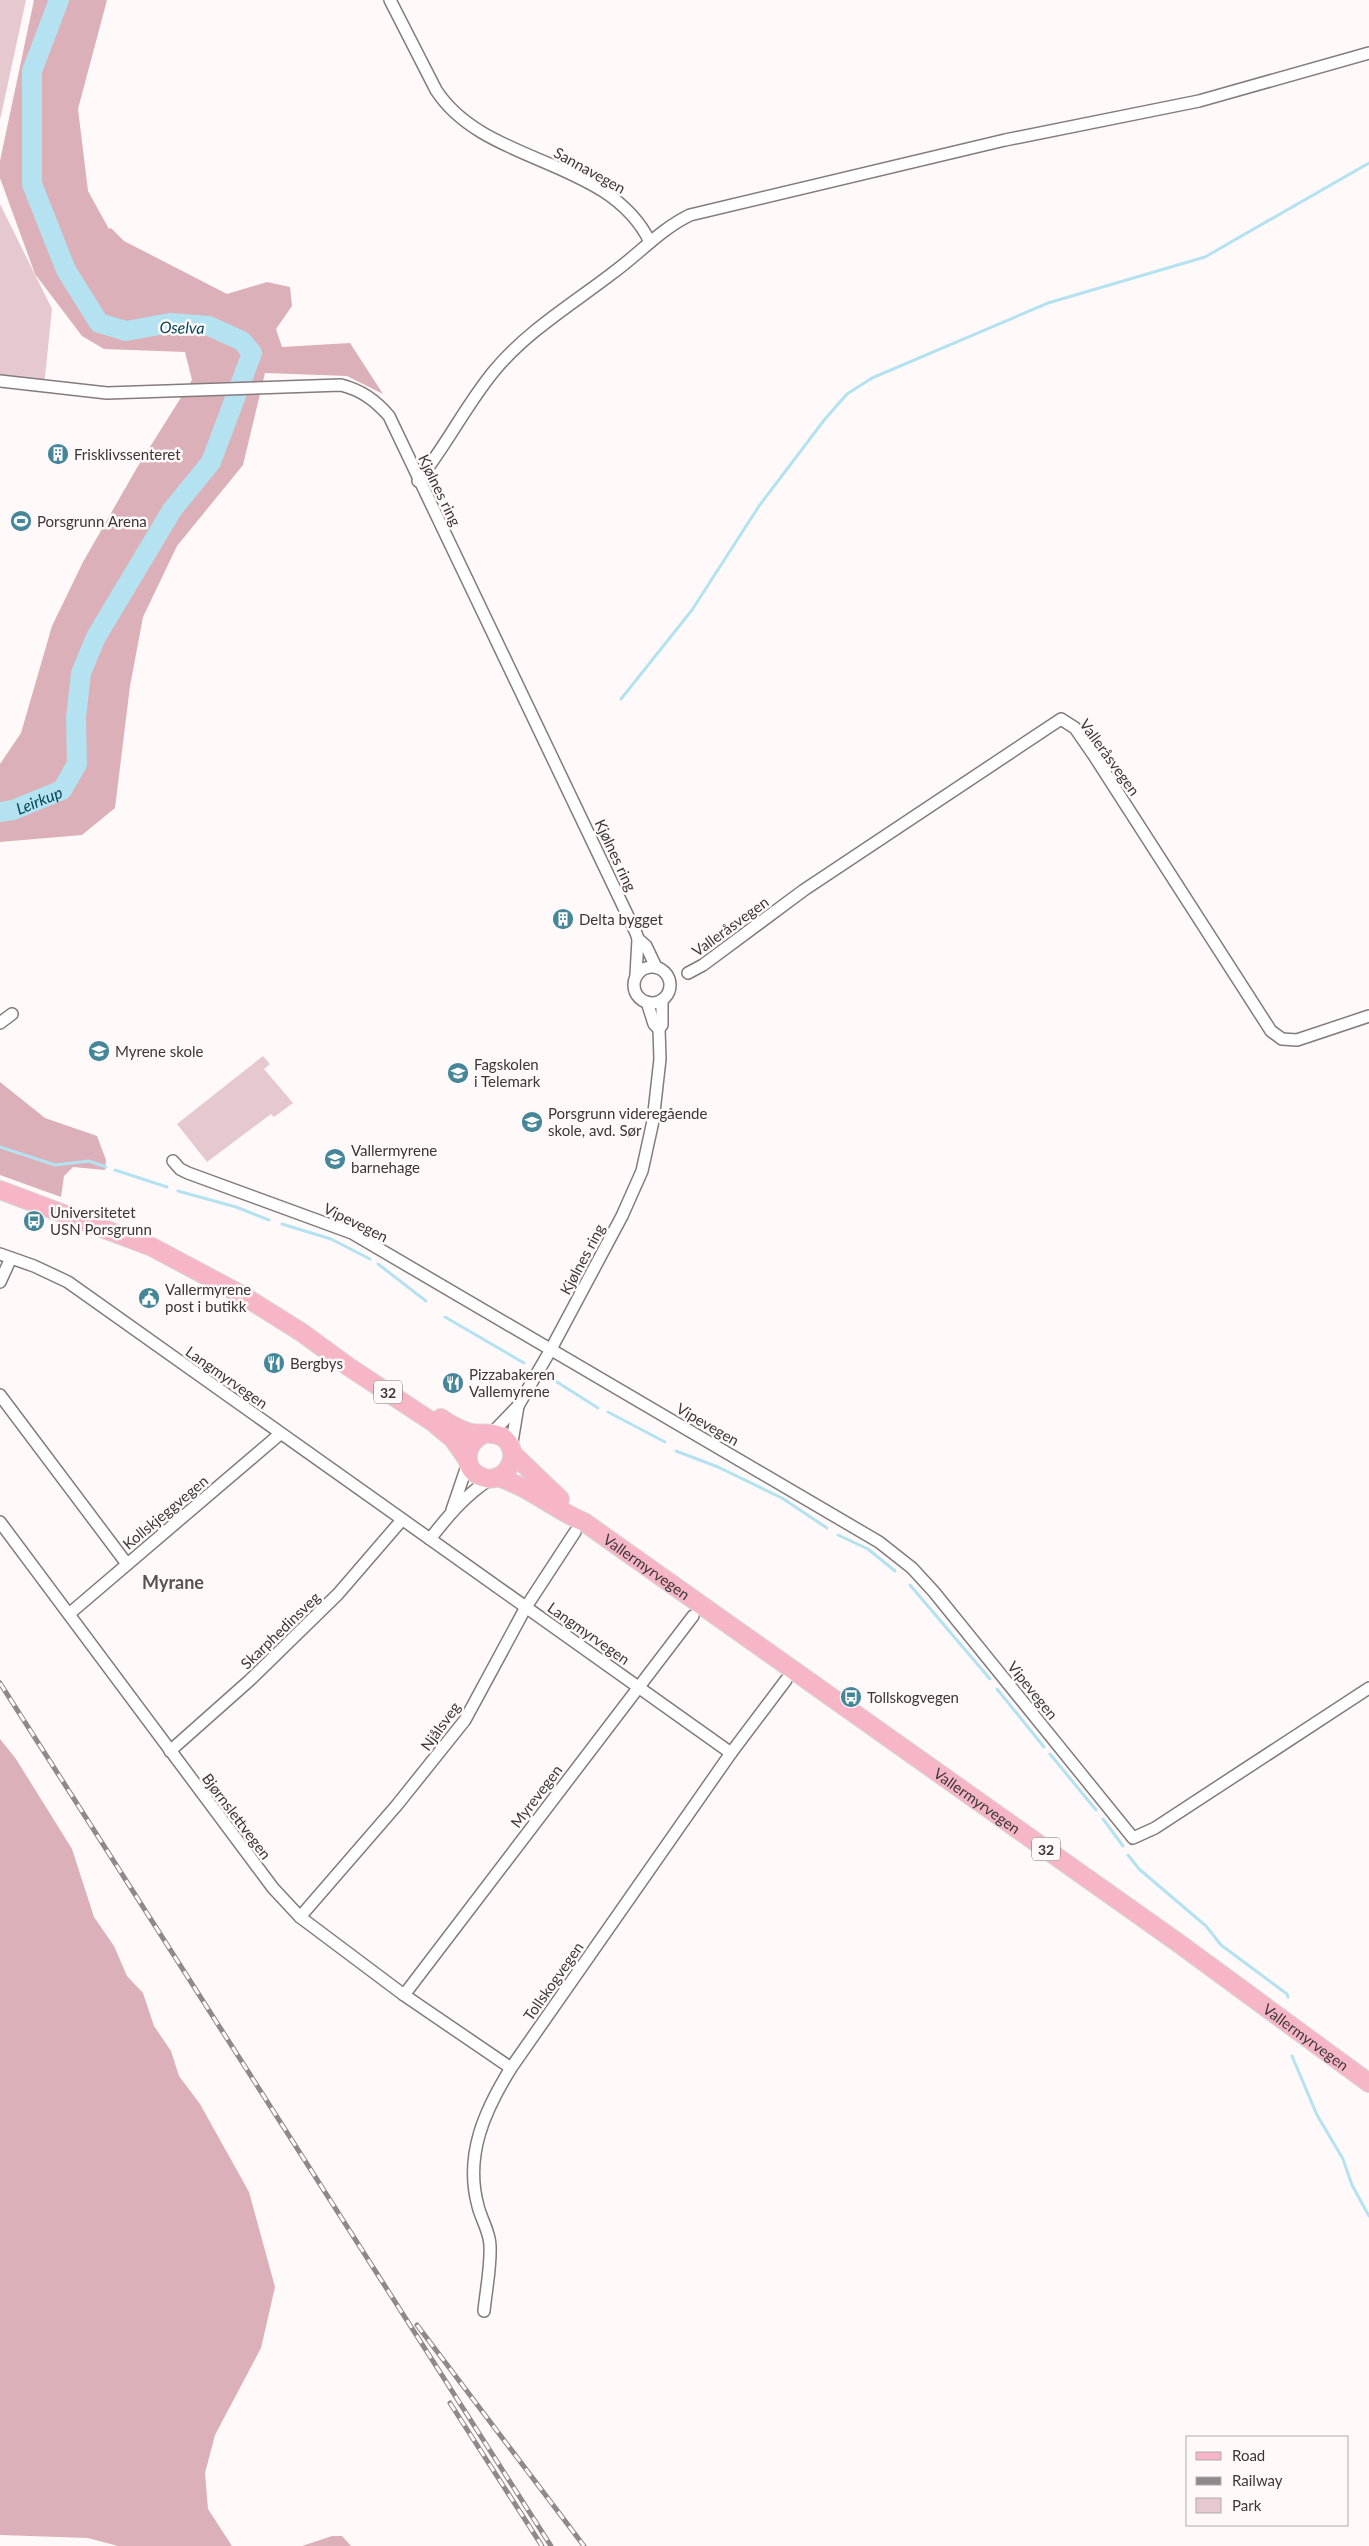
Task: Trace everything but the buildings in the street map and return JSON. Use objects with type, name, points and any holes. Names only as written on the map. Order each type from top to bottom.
[{"type":"main road","name":"32","points":[[0,1190],[152,1247],[242,1295],[301,1332],[444,1430],[477,1475],[495,1478]]},
{"type":"main road","name":"32","points":[[0,1198],[149,1256],[186,1266]]},
{"type":"main road","name":"32","points":[[301,1332],[354,1360],[449,1423],[470,1432],[501,1436],[512,1450]]},
{"type":"main road","points":[[468,1461],[470,1444],[487,1434]]},
{"type":"main road","points":[[495,1478],[509,1468],[512,1450]]},
{"type":"main road","name":"Vallermyrvegen","points":[[512,1450],[572,1508],[580,1527]]},
{"type":"main road","name":"Vallermyrvegen","points":[[495,1478],[523,1486],[566,1514],[580,1527],[1177,1942],[1369,2082]]},
{"type":"street","name":"Sannavegen","points":[[390,0],[436,90],[457,115],[477,129],[602,191],[633,214],[650,242]]},
{"type":"street","points":[[418,481],[496,368],[538,330],[679,220],[700,211],[1005,140],[1199,101],[1369,53]]},
{"type":"street","name":"Kjølnes ring","points":[[0,381],[107,393],[326,384],[346,386],[366,394],[379,404],[388,416],[515,678],[638,939],[646,946],[656,967]]},
{"type":"street","name":"Valleråsvegen","points":[[688,973],[703,965],[804,890],[1061,719],[1075,728],[1093,754],[1271,1031],[1282,1039],[1297,1040],[1369,1016]]},
{"type":"street","name":"Kjølnes ring","points":[[636,975],[638,939]]},
{"type":"street","points":[[656,967],[670,981],[668,994],[656,1003],[647,1002],[637,994],[634,988],[636,975],[642,969],[656,967]]},
{"type":"street","name":"Kjølnes ring","points":[[487,1434],[518,1406],[550,1351],[622,1216],[642,1171],[653,1121],[660,1059],[659,1029],[662,1026],[662,1000]]},
{"type":"street","name":"Kjølnes ring","points":[[647,1002],[654,1024],[659,1029]]},
{"type":"street","points":[[0,1023],[12,1014]]},
{"type":"street","name":"Vipevegen","points":[[173,1161],[180,1169],[188,1173],[352,1233],[550,1351],[864,1531],[896,1555],[924,1581],[1133,1838],[1155,1828],[1369,1688]]},
{"type":"street","name":"Langmyrvegen","points":[[0,1254],[68,1282],[401,1520],[638,1685],[730,1753]]},
{"type":"street","points":[[0,1282],[12,1258]]},
{"type":"street","points":[[0,1395],[127,1564]]},
{"type":"street","name":"Kjølnes ring","points":[[512,1450],[518,1406]]},
{"type":"street","name":"Kollskjeggvegen","points":[[69,1614],[280,1434]]},
{"type":"street","points":[[451,1512],[468,1461]]},
{"type":"street","points":[[430,1539],[451,1512],[472,1492],[495,1478]]},
{"type":"street","name":"Skarphedinsveg","points":[[170,1751],[250,1680],[338,1594],[401,1520]]},
{"type":"street","name":"Bjørnslettvegen","points":[[0,1522],[273,1888],[300,1918],[404,1995],[510,2068]]},
{"type":"street","name":"Njålsveg","points":[[300,1918],[397,1805],[465,1720],[526,1607],[580,1527]]},
{"type":"street","name":"Myrevegen","points":[[404,1995],[692,1616]]},
{"type":"street","name":"Tollskogvegen","points":[[484,2311],[490,2246],[478,2206],[473,2180],[474,2152],[480,2126],[493,2097],[510,2068],[730,1753],[786,1680]]},
{"type":"green space","points":[[0,0],[26,0],[0,120]]},
{"type":"green space","points":[[0,204],[52,309],[44,386],[0,381]]},
{"type":"green space","points":[[263,1056],[270,1064],[264,1069],[293,1103],[274,1117],[271,1114],[207,1162],[177,1124]]},
{"type":"shaded area","points":[[34,0],[107,0],[78,109],[88,191],[109,229],[111,228],[124,241],[227,294],[267,282],[290,287],[292,306],[276,329],[282,347],[350,343],[383,394],[347,376],[265,373],[243,465],[177,546],[143,617],[130,686],[115,808],[82,835],[0,842],[0,764],[21,733],[52,626],[83,562],[138,466],[192,380],[185,352],[104,349],[82,336],[35,274],[0,178],[0,161]]},
{"type":"shaded area","points":[[0,1082],[45,1118],[97,1136],[106,1160],[105,1170],[73,1167],[64,1176],[61,1197],[0,1175]]},
{"type":"shaded area","points":[[0,1739],[16,1759],[72,1849],[94,1917],[114,1946],[127,1976],[143,1993],[154,2026],[171,2051],[179,2076],[200,2104],[249,2192],[275,2287],[261,2348],[215,2435],[205,2473],[208,2509],[232,2546],[118,2546],[88,2538],[0,2535]]},
{"type":"shaded area","points":[[332,2536],[342,2536],[351,2546],[302,2546]]},
{"type":"waterway","name":"Oselva","points":[[0,812],[13,810],[62,790],[77,764],[76,718],[81,673],[96,637],[172,510],[211,462],[252,353],[242,341],[209,326],[170,323],[126,331],[99,323],[66,270],[32,184],[32,71],[59,0]]},
{"type":"waterway","points":[[621,699],[692,610],[759,506],[825,419],[847,394],[872,378],[1048,303],[1205,257],[1369,163]]},
{"type":"waterway","points":[[0,1147],[55,1165],[89,1161],[106,1167]]},
{"type":"waterway","points":[[115,1170],[167,1187]]},
{"type":"waterway","points":[[178,1191],[236,1207],[269,1220]]},
{"type":"waterway","points":[[282,1224],[331,1239],[370,1259]]},
{"type":"waterway","points":[[378,1264],[426,1301]]},
{"type":"waterway","points":[[445,1317],[524,1363]]},
{"type":"waterway","points":[[557,1382],[598,1408]]},
{"type":"waterway","points":[[608,1412],[665,1442]]},
{"type":"waterway","points":[[676,1451],[718,1467],[782,1498],[827,1528]]},
{"type":"waterway","points":[[838,1535],[868,1549],[895,1571]]},
{"type":"waterway","points":[[910,1585],[990,1679]]},
{"type":"waterway","points":[[997,1689],[1044,1747]]},
{"type":"waterway","points":[[1050,1754],[1096,1810]]},
{"type":"waterway","points":[[1103,1819],[1123,1846]]},
{"type":"waterway","points":[[1128,1855],[1139,1869],[1206,1926],[1221,1945],[1287,1994],[1288,1997]]},
{"type":"waterway","points":[[1292,2056],[1317,2115],[1343,2159],[1352,2185],[1369,2216]]},
{"type":"railway","points":[[0,1683],[551,2546]]},
{"type":"railway","points":[[417,2325],[584,2546]]},
{"type":"railway","points":[[450,2403],[542,2546]]},
{"type":"place","name":"Frisklivssenteret","points":[[58,454]]},
{"type":"place","name":"Porsgrunn Arena","points":[[21,521]]},
{"type":"place","name":"Delta bygget","points":[[563,919]]},
{"type":"place","name":"Myrene skole","points":[[99,1051]]},
{"type":"place","name":"Fagskolen i Telemark","points":[[458,1073]]},
{"type":"place","name":"Porsgrunn videregående skole, avd. Sør","points":[[532,1122]]},
{"type":"place","name":"Vallermyrene barnehage","points":[[335,1159]]},
{"type":"place","name":"Universitetet USN Porsgrunn","points":[[34,1221]]},
{"type":"place","name":"Vallermyrene post i butikk","points":[[149,1298]]},
{"type":"place","name":"Bergbys","points":[[274,1363]]},
{"type":"place","name":"Pizzabakeren Vallemyrene","points":[[453,1383]]},
{"type":"place","name":"Tollskogvegen","points":[[851,1697]]},
{"type":"district","name":"Myrane","points":[[173,1582]]},
{"type":"water label","name":"Leirkup","points":[[37,797]]}]
